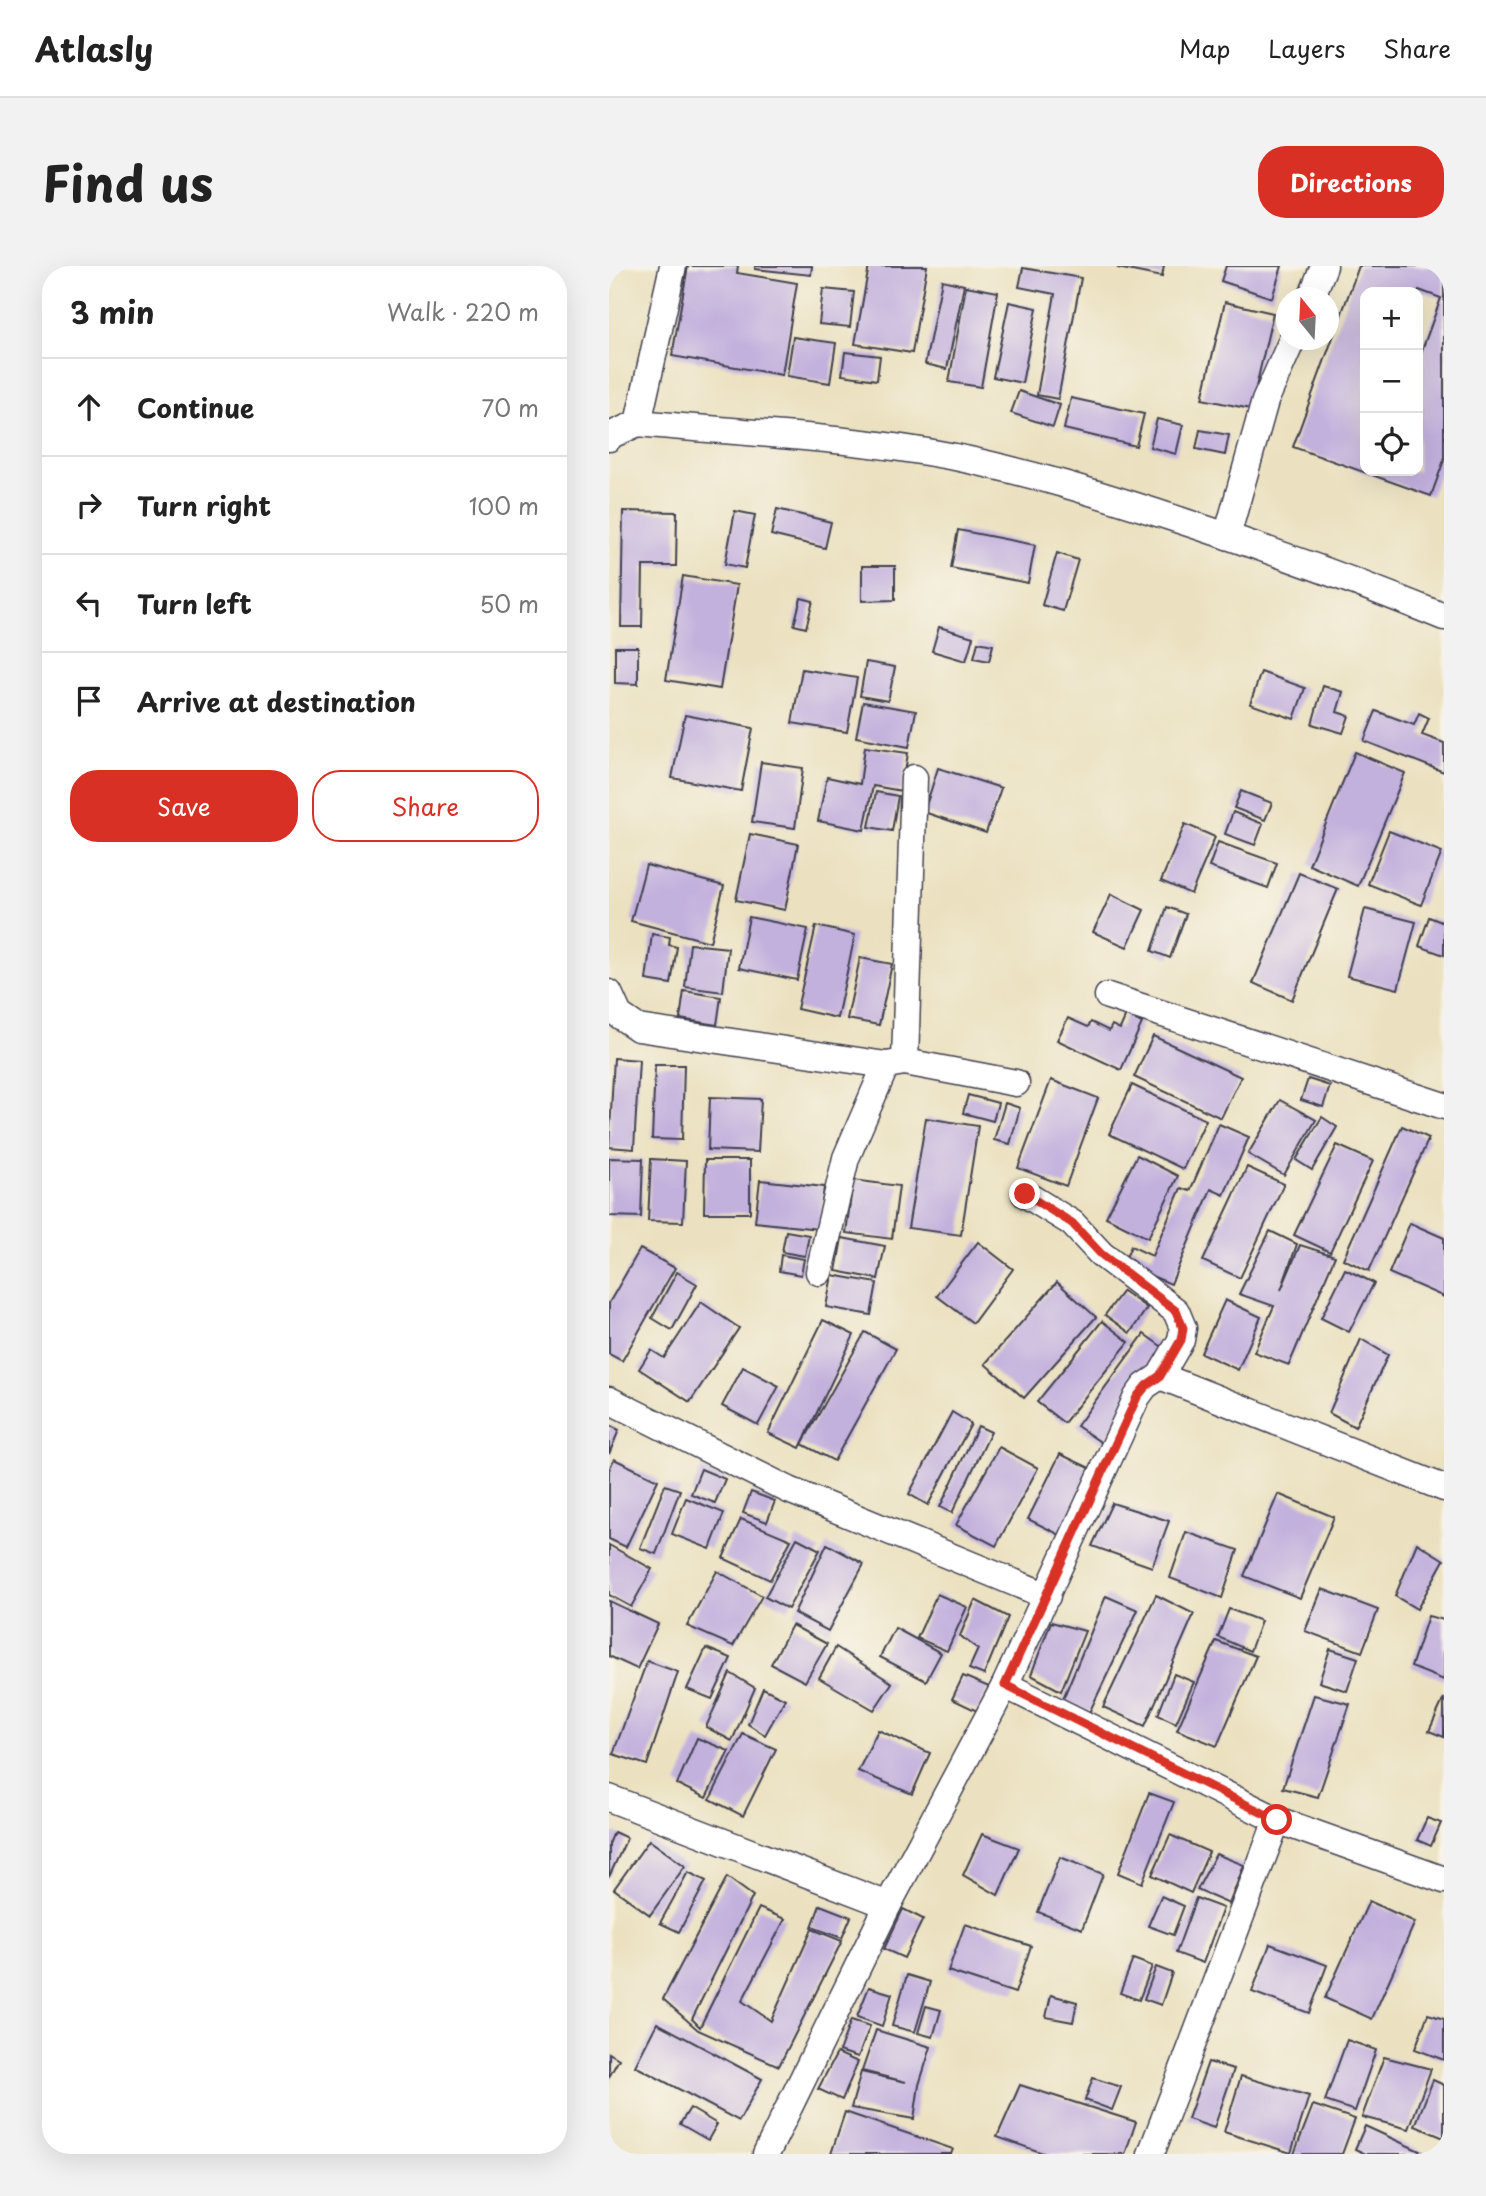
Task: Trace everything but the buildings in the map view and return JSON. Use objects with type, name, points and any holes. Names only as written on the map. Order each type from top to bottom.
[{"type":"street","points":[[638,423],[673,266]]},
{"type":"street","points":[[1315,287],[1324,266]]},
{"type":"street","points":[[1227,536],[1265,401],[1288,350]]},
{"type":"street","points":[[609,438],[638,423],[902,448],[954,457],[1070,485],[1227,536],[1373,588],[1444,617]]},
{"type":"street","points":[[819,1272],[845,1158],[895,1064],[914,778]]},
{"type":"street","points":[[609,993],[619,1015],[638,1028],[1016,1083]]},
{"type":"street","points":[[1108,996],[1444,1107]]},
{"type":"street","points":[[766,2154],[888,1905],[1005,1685],[1137,1397],[1160,1376],[1181,1340],[1183,1328],[1176,1311],[1101,1254],[1072,1223],[1025,1194]]},
{"type":"street","points":[[1160,1376],[1444,1488]]},
{"type":"street","points":[[609,1400],[789,1490],[1047,1596]]},
{"type":"street","points":[[1005,1685],[1277,1820],[1444,1880]]},
{"type":"street","points":[[609,1798],[888,1905]]},
{"type":"street","points":[[1151,2154],[1277,1820]]},
{"type":"route","points":[[1025,1194],[1072,1223],[1101,1254],[1176,1311],[1183,1328],[1181,1340],[1160,1376],[1137,1397],[1005,1685],[1277,1820]]}]
